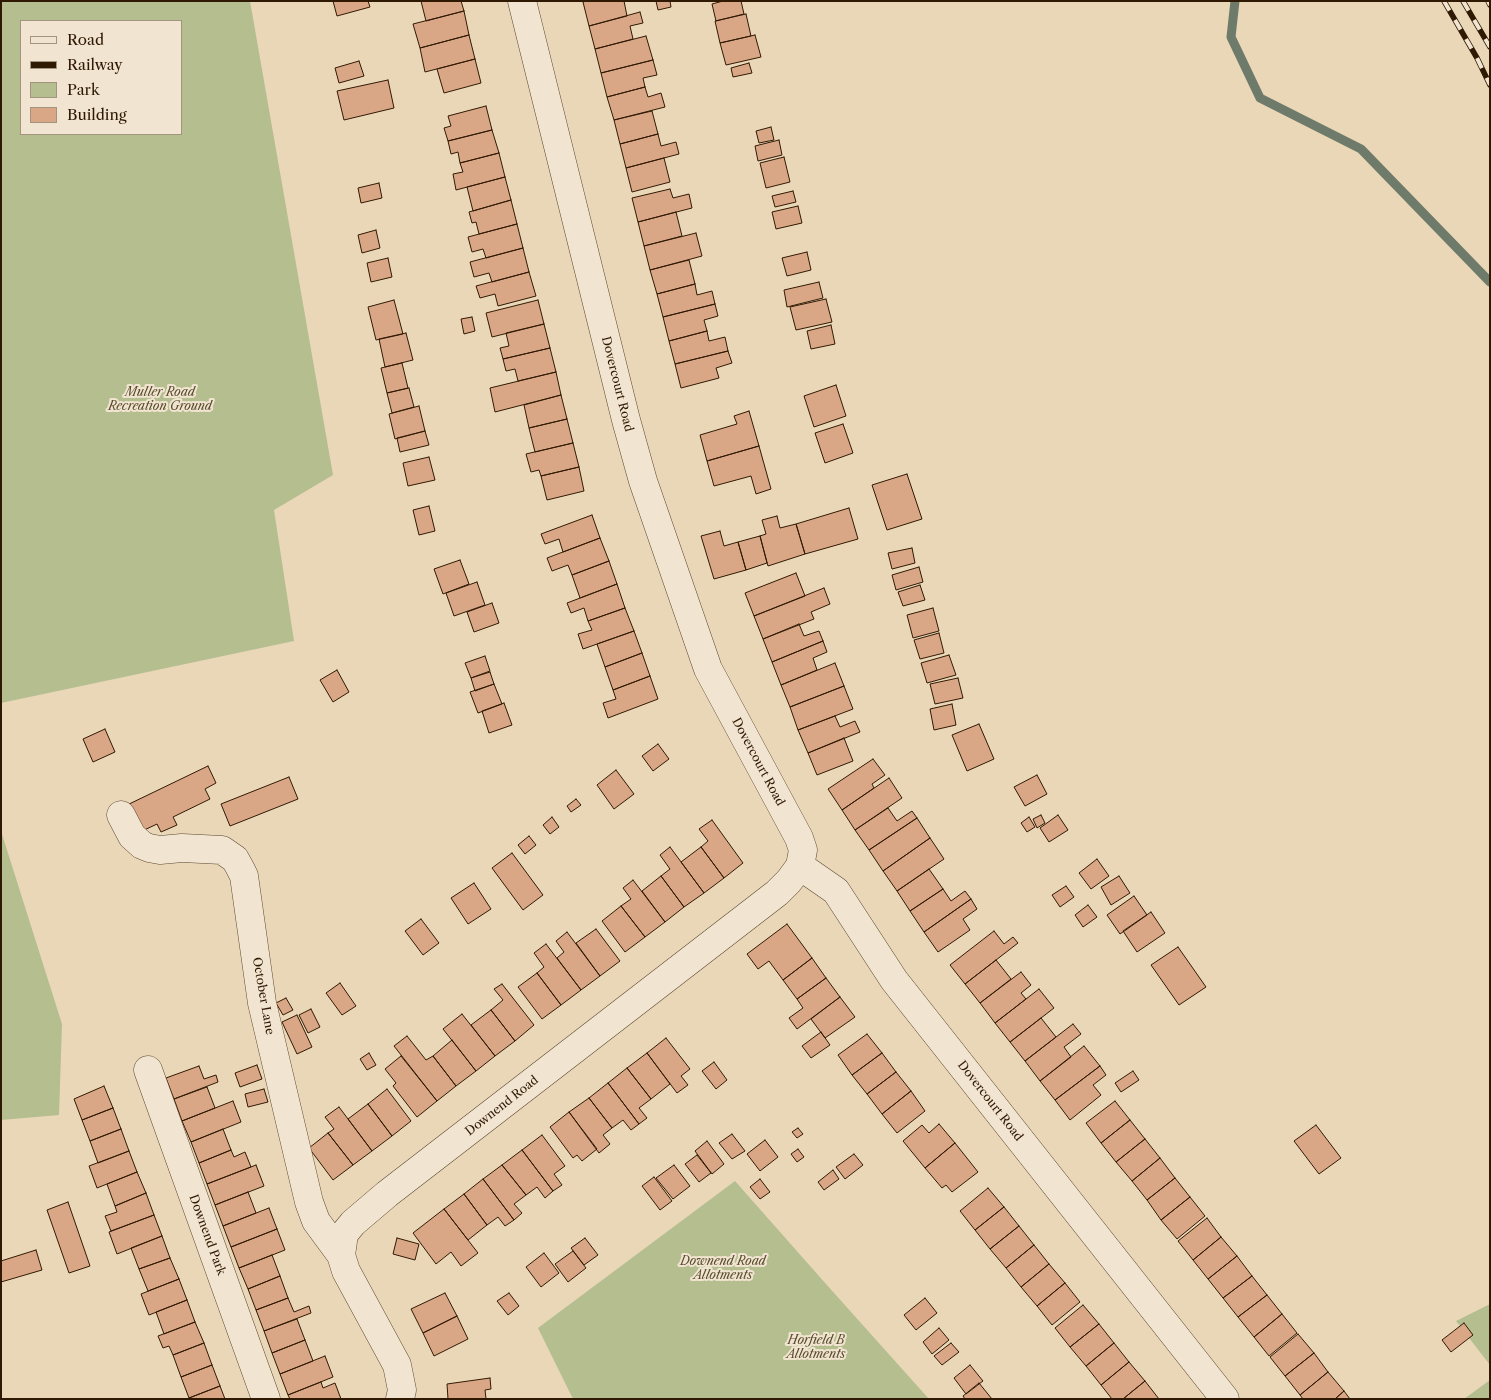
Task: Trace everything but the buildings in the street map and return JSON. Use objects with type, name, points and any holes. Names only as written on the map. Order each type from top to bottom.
[{"type":"street","name":"Dovercourt Road","points":[[522,1],[618,392],[643,481],[708,669],[799,838],[803,850],[800,866],[836,891],[894,980],[1225,1399]]},
{"type":"street","name":"October Lane","points":[[121,815],[132,836],[142,845],[160,850],[182,848],[222,850],[235,859],[244,876],[262,1003],[309,1202],[316,1221],[341,1255]]},
{"type":"street","name":"Downend Road","points":[[341,1255],[344,1234],[352,1223],[777,894],[800,866]]},
{"type":"street","name":"Downend Park","points":[[148,1070],[266,1399]]},
{"type":"street","points":[[341,1255],[346,1271],[397,1365],[402,1390],[400,1399]]},
{"type":"green space","name":"Muller Road Recreation Ground","points":[[1,1],[250,1],[333,475],[274,510],[294,641],[1,703]]},
{"type":"green space","points":[[1,831],[62,1024],[59,1115],[1,1120]]},
{"type":"green space","name":"Downend Road Allotments","points":[[735,1181],[929,1399],[573,1399],[538,1328]]},
{"type":"green space","points":[[1490,1304],[1490,1365],[1456,1321]]},
{"type":"green space","points":[[1490,1380],[1490,1399],[1464,1399]]},
{"type":"waterway","points":[[1235,1],[1231,37],[1260,98],[1361,149],[1490,282]]},
{"type":"railway","points":[[1444,1],[1477,58],[1490,85]]},
{"type":"railway","points":[[1463,1],[1490,47]]},
{"type":"railway","points":[[1488,1],[1490,5]]},
{"type":"park label","name":"Horfield B Allotments","points":[[816,1348]]}]
